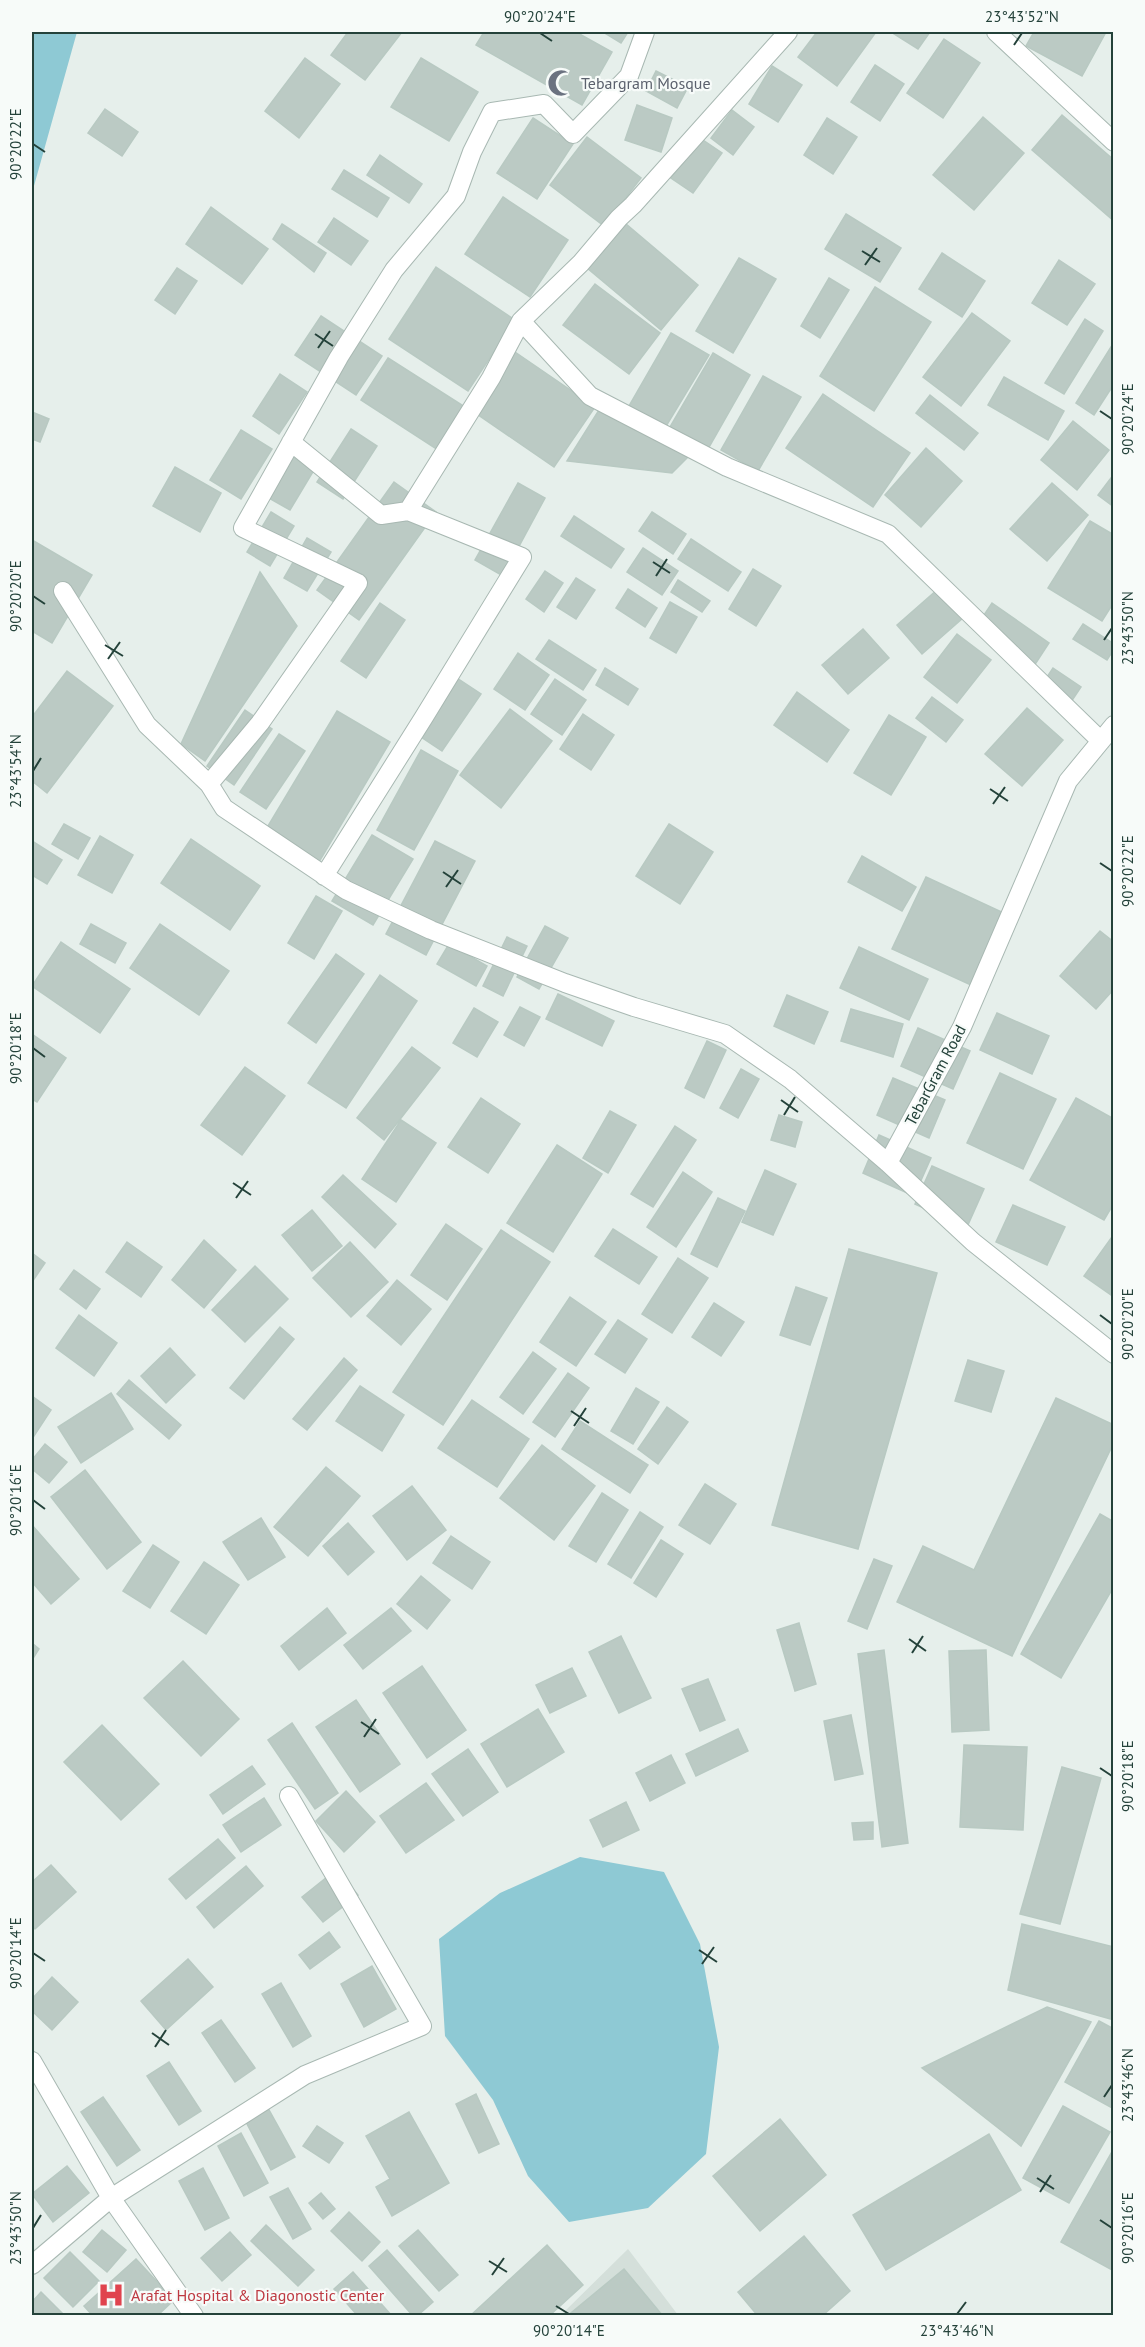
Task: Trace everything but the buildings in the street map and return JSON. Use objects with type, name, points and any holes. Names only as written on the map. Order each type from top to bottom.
[{"type":"street","points":[[208,784],[260,723],[358,583],[243,528],[339,357],[394,270],[456,196],[472,152],[492,112],[544,104],[573,134],[629,76],[645,32]]},
{"type":"street","points":[[408,511],[491,378],[521,321],[581,263],[788,32]]},
{"type":"street","points":[[996,32],[1113,142]]},
{"type":"street","points":[[521,321],[590,396],[727,467],[888,534],[1101,741]]},
{"type":"street","points":[[291,442],[381,515],[408,511],[522,557],[324,876]]},
{"type":"street","points":[[63,591],[147,725],[208,784],[224,808],[346,890],[431,930],[565,983],[634,1007],[725,1034],[790,1079],[888,1163],[973,1242],[1113,1354]]},
{"type":"street","name":"TebarGram Road","points":[[888,1163],[962,1028],[1068,781],[1113,725]]},
{"type":"street","points":[[32,2265],[111,2198],[305,2075],[422,2026],[289,1796]]},
{"type":"street","points":[[32,2061],[111,2198],[194,2316]]},
{"type":"shaded area","points":[[628,2249],[678,2315],[663,2315],[624,2269],[571,2313],[573,2315],[560,2316]]},
{"type":"water","points":[[32,32],[77,32],[32,193]]},
{"type":"water","points":[[580,1857],[664,1872],[700,1944],[719,2047],[706,2154],[648,2208],[569,2222],[528,2176],[493,2100],[445,2036],[439,1939],[500,1893]]},
{"type":"place","name":"Tebargram Mosque","points":[[561,83]]},
{"type":"place","name":"Arafat Hospital & Diagonostic Center","points":[[111,2295]]}]
